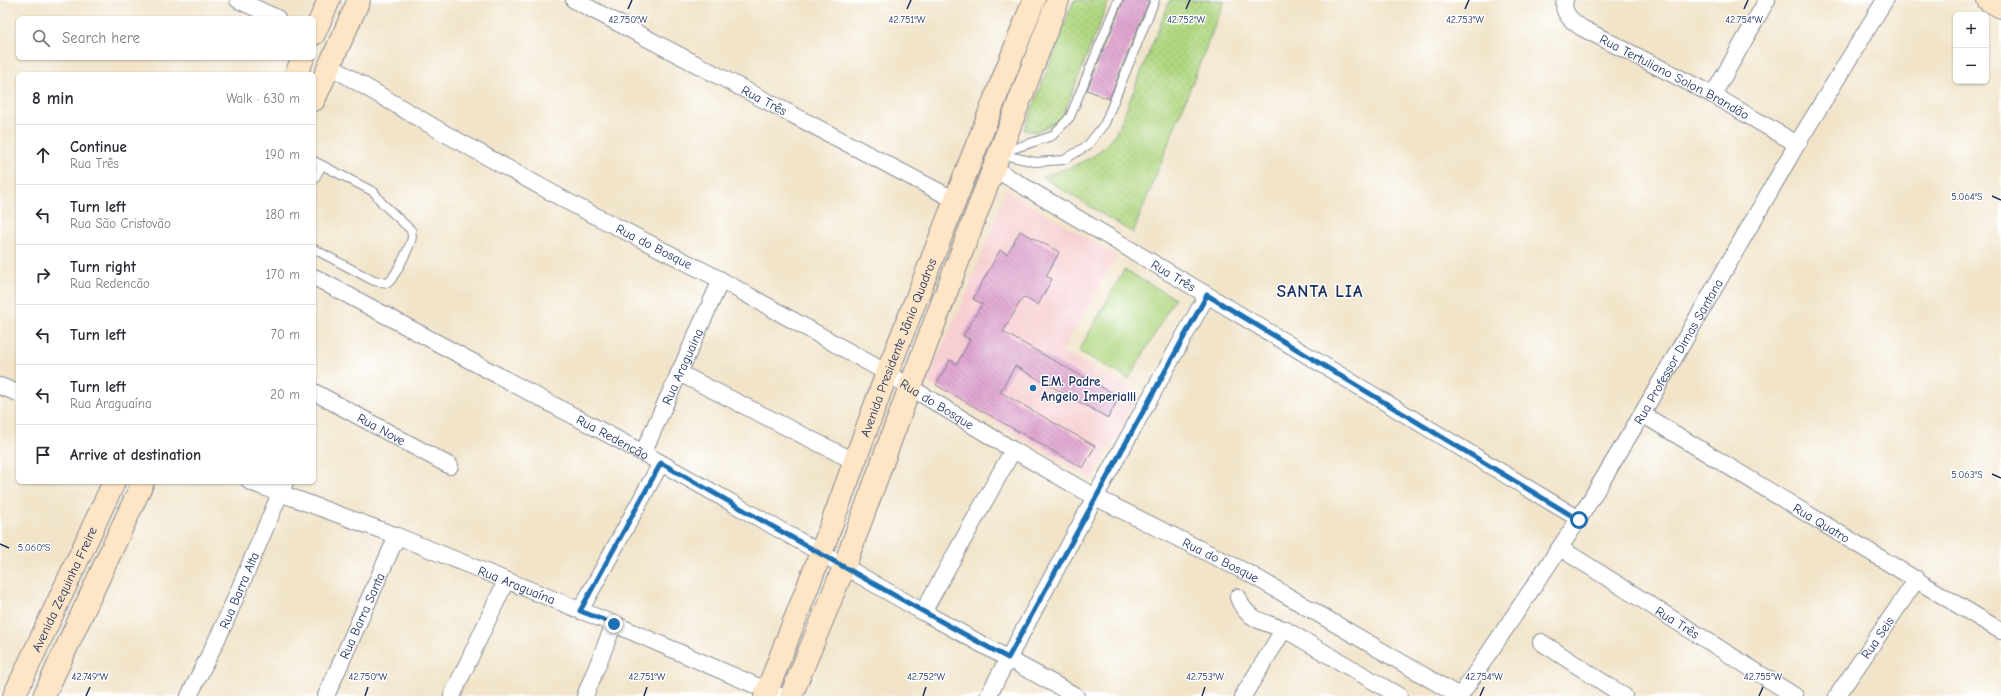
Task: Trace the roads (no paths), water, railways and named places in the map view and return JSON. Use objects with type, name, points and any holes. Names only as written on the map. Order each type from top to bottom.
[{"type":"street","points":[[238,0],[273,16]]},
{"type":"street","points":[[316,29],[329,0]]},
{"type":"street","points":[[316,96],[359,0]]},
{"type":"street","name":"Rua Três","points":[[574,0],[955,200]]},
{"type":"street","name":"Avenida Presidente Jânio Quadros","points":[[771,694],[854,461],[1034,0]]},
{"type":"street","name":"Avenida Presidente Jânio Quadros","points":[[791,696],[844,567],[910,386],[1058,0]]},
{"type":"street","name":"Rua Tertuliano Solon Brandão","points":[[1565,0],[1565,11],[1569,17],[1582,28],[1713,95],[1797,144]]},
{"type":"street","points":[[1713,95],[1766,0]]},
{"type":"street","name":"Rua Professor Dimas Santana","points":[[1459,696],[1579,520],[1642,414],[1797,144],[1885,0]]},
{"type":"street","points":[[1988,0],[2001,7]]},
{"type":"street","points":[[297,72],[302,60]]},
{"type":"street","name":"Rua do Bosque","points":[[330,66],[444,134],[574,205],[721,280],[888,373],[1013,450],[1095,497],[1250,574],[1459,696]]},
{"type":"street","points":[[981,134],[996,161]]},
{"type":"street","name":"Rua Três","points":[[996,161],[1207,295],[1579,520]]},
{"type":"street","name":"Rua Redencão","points":[[316,278],[643,453],[923,612],[1076,696]]},
{"type":"street","name":"Rua Araguaina","points":[[643,453],[721,280]]},
{"type":"street","points":[[988,696],[1095,497],[1207,295]]},
{"type":"street","points":[[679,373],[854,461]]},
{"type":"street","points":[[0,386],[16,392]]},
{"type":"street","name":"Rua Nove","points":[[316,398],[450,466]]},
{"type":"street","name":"Rua Quatro","points":[[1642,414],[2001,631]]},
{"type":"street","points":[[923,612],[1013,450]]},
{"type":"street","points":[[580,611],[661,463]]},
{"type":"street","name":"Avenida Zequinha Freire","points":[[14,696],[113,484]]},
{"type":"street","name":"Avenida Zequinha Freire","points":[[44,696],[142,484]]},
{"type":"street","name":"Rua Araguaína","points":[[261,484],[283,488],[506,581],[614,624],[771,694]]},
{"type":"street","name":"Rua Barra Alta","points":[[189,696],[223,627],[283,488]]},
{"type":"street","name":"Rua Barra Santa","points":[[326,696],[397,536]]},
{"type":"street","name":"Rua Três","points":[[1560,548],[1795,696]]},
{"type":"street","name":"Rua Seis","points":[[1837,696],[1917,580]]},
{"type":"street","points":[[452,696],[506,581]]},
{"type":"street","points":[[1238,597],[1245,611],[1251,616],[1268,624],[1284,629],[1399,696]]},
{"type":"street","points":[[585,696],[614,624]]},
{"type":"street","points":[[1243,696],[1284,629]]},
{"type":"street","points":[[41,639],[51,639],[66,646]]},
{"type":"street","points":[[1541,642],[1624,696]]},
{"type":"lane","points":[[996,161],[1052,136],[1070,117],[1118,0]]},
{"type":"lane","points":[[996,161],[1035,162],[1064,160],[1088,145],[1105,123],[1155,0]]},
{"type":"lane","points":[[316,162],[374,192],[389,210],[411,230],[412,236],[410,244],[394,275],[388,283],[374,281],[316,250]]},
{"type":"lane","points":[[316,176],[322,165]]},
{"type":"place","name":"E.M. Padre Angelo Imperialli","points":[[1033,388]]},
{"type":"district","name":"SANTA LIA","points":[[1320,291]]}]
